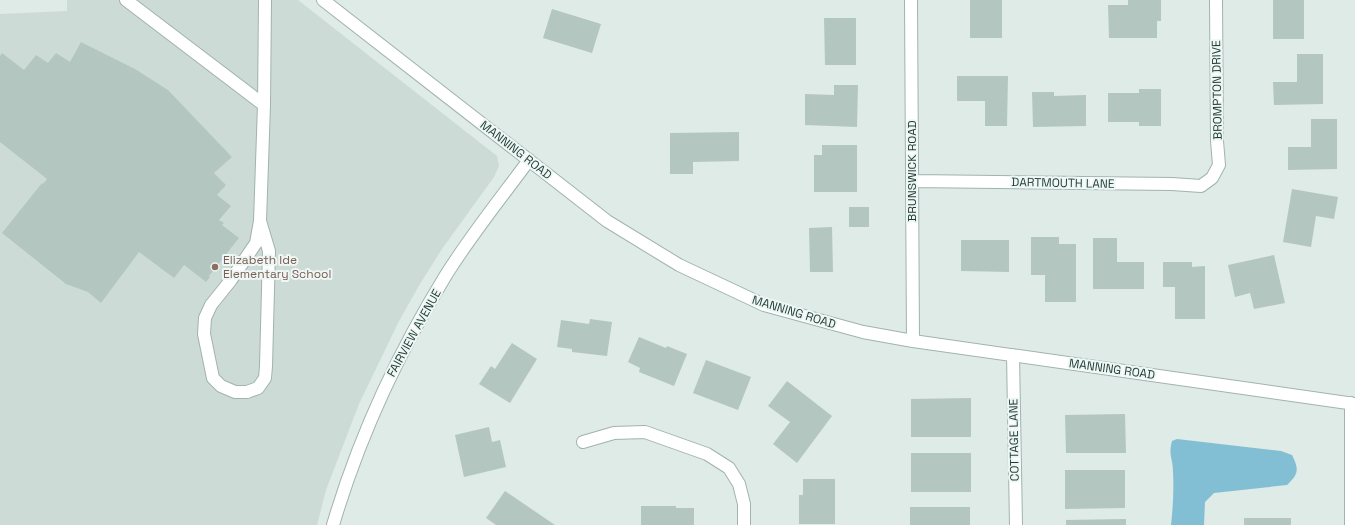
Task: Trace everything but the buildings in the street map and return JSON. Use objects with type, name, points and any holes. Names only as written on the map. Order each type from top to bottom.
[{"type":"street","points":[[126,0],[264,105]]},
{"type":"street","points":[[260,221],[269,251],[265,378],[258,388],[247,392],[235,392],[222,386],[213,378],[204,334],[205,318],[211,305],[232,280],[256,243],[260,221],[264,105],[265,0]]},
{"type":"street","name":"MANNING ROAD","points":[[323,0],[607,221],[679,265],[764,305],[863,332],[913,341],[1353,404]]},
{"type":"street","name":"BRUNSWICK ROAD","points":[[911,0],[913,341]]},
{"type":"street","name":"BROMPTON DRIVE","points":[[1212,178],[1219,164],[1217,141],[1216,0]]},
{"type":"street","name":"FAIRVIEW AVENUE","points":[[333,525],[362,438],[388,380],[416,326],[446,275],[476,231],[529,160]]},
{"type":"street","name":"DARTMOUTH LANE","points":[[912,181],[1164,184],[1201,186],[1212,178]]},
{"type":"street","name":"COTTAGE LANE","points":[[1013,355],[1016,525]]},
{"type":"street","points":[[1351,525],[1353,404]]},
{"type":"street","points":[[583,442],[614,433],[645,432],[707,454],[728,468],[739,484],[744,504],[744,525]]},
{"type":"shaded area","name":"Elizabeth Ide Elementary School","points":[[67,0],[298,0],[497,156],[499,166],[494,177],[442,249],[398,323],[359,404],[326,490],[317,525],[0,525],[0,14],[67,11]]},
{"type":"water","points":[[1177,439],[1281,451],[1292,455],[1297,471],[1294,478],[1287,485],[1214,493],[1205,502],[1204,525],[1171,525],[1173,505],[1173,467],[1170,450],[1172,441]]},
{"type":"place","name":"Elizabeth Ide Elementary School","points":[[215,267]]}]
